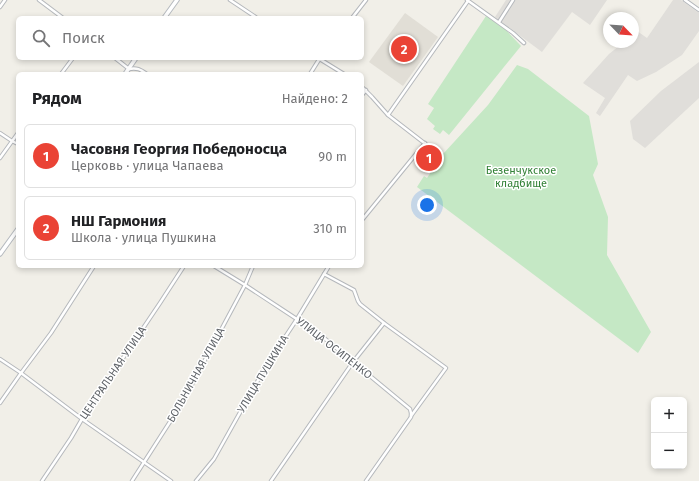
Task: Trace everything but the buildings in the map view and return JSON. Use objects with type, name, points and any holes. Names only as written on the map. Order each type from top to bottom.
[{"type":"street","points":[[0,7],[5,0]]},
{"type":"street","points":[[39,0],[60,16]]},
{"type":"street","points":[[165,16],[177,0]]},
{"type":"street","points":[[230,0],[254,16]]},
{"type":"street","points":[[354,16],[366,0]]},
{"type":"street","points":[[388,115],[468,0],[499,22],[524,43]]},
{"type":"street","points":[[499,22],[513,0]]},
{"type":"street","points":[[685,0],[699,10]]},
{"type":"street","points":[[63,72],[72,60]]},
{"type":"street","points":[[118,60],[129,69],[134,68],[143,72]]},
{"type":"street","points":[[127,72],[135,60]]},
{"type":"street","points":[[311,72],[318,60]]},
{"type":"street","points":[[322,60],[341,72]]},
{"type":"street","points":[[366,90],[388,115],[441,156]]},
{"type":"street","points":[[0,133],[16,143]]},
{"type":"street","points":[[0,158],[16,136]]},
{"type":"street","points":[[364,218],[425,143]]},
{"type":"street","points":[[0,254],[16,232]]},
{"type":"street","points":[[0,403],[51,333],[93,268]]},
{"type":"street","name":"ЦЕНТРАЛЬНАЯ УЛИЦА","points":[[42,481],[71,438],[82,418],[183,268]]},
{"type":"street","name":"УЛИЦА ОСИПЕНКО","points":[[217,268],[318,333],[410,409],[411,417]]},
{"type":"street","name":"БОЛЬНИЧНАЯ УЛИЦА","points":[[132,481],[182,403],[245,285],[252,268]]},
{"type":"street","name":"УЛИЦА ПУШКИНА","points":[[196,481],[214,459],[266,366],[328,268]]},
{"type":"street","points":[[324,274],[354,290],[358,301],[384,323],[446,368],[366,481]]},
{"type":"street","points":[[271,481],[353,362],[384,323]]},
{"type":"street","points":[[0,359],[171,481]]},
{"type":"shaded area","points":[[506,0],[607,0],[590,25],[572,12],[542,52],[495,17]]},
{"type":"shaded area","points":[[673,0],[681,0],[699,13],[699,31],[682,55],[656,72],[637,81],[628,75],[600,116],[596,113],[605,98],[583,83],[609,54],[616,48],[639,48],[639,32],[647,38]]},
{"type":"shaded area","points":[[405,13],[438,37],[403,86],[369,62]]},
{"type":"shaded area","points":[[699,62],[699,98],[645,148],[633,139],[630,121],[661,91]]},
{"type":"green space","points":[[486,16],[505,29],[521,46],[449,135],[443,130],[440,134],[433,129],[435,126],[427,119],[434,108],[428,104]]},
{"type":"green space","name":"Безенчукское кладбище","points":[[517,65],[528,69],[589,116],[598,164],[593,175],[608,217],[607,255],[651,332],[638,353],[417,187],[424,176],[427,178],[443,154],[488,105]]},
{"type":"place","name":"НШ Гармония","points":[[404,49]]},
{"type":"place","name":"Часовня Георгия Победоносца","points":[[429,158]]}]
